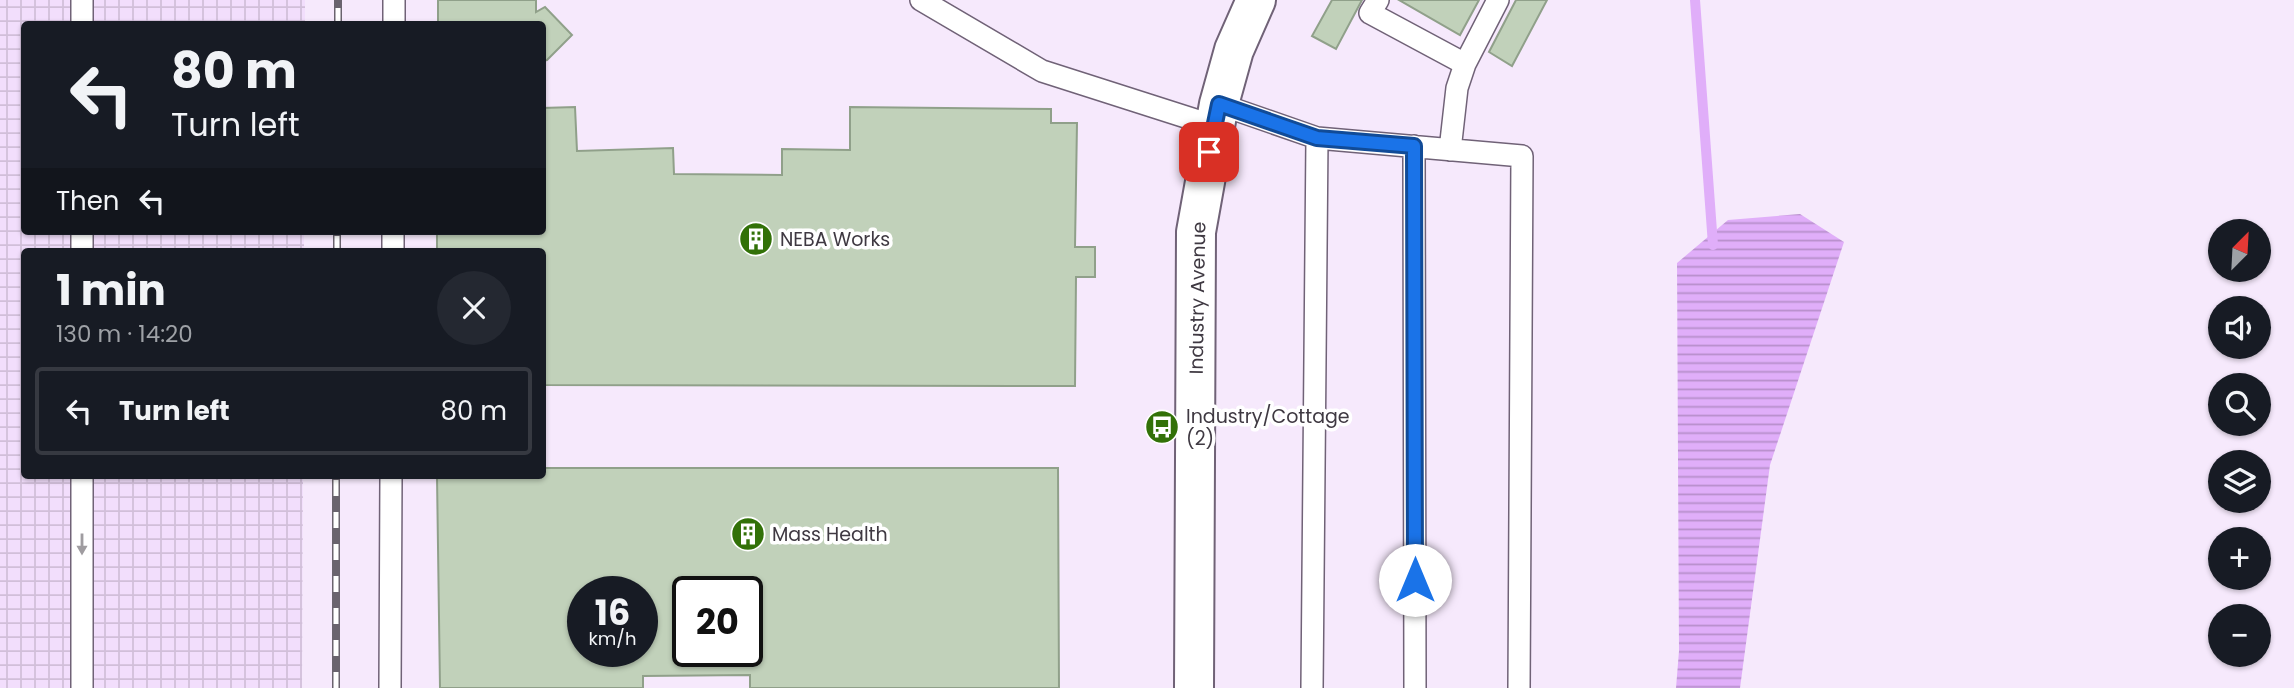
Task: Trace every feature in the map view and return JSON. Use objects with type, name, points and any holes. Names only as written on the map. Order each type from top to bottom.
[{"type":"street","name":"Industry Avenue","points":[[1194,688],[1196,232],[1216,115],[1234,50],[1256,0]]},
{"type":"lane","points":[[82,0],[82,21]]},
{"type":"lane","points":[[394,0],[394,21]]},
{"type":"lane","points":[[921,0],[1042,71],[1317,138],[1522,156],[1519,688]]},
{"type":"lane","points":[[1378,0],[1370,13],[1465,64]]},
{"type":"lane","points":[[1450,150],[1457,88],[1465,64],[1498,0]]},
{"type":"lane","points":[[1311,688],[1317,138]]},
{"type":"lane","points":[[1414,146],[1415,688]]},
{"type":"lane","points":[[82,479],[82,688]]},
{"type":"lane","points":[[390,688],[391,479]]},
{"type":"shaded area","points":[[0,0],[305,0],[305,21],[21,21],[21,235],[304,235],[304,248],[21,248],[21,479],[303,479],[302,688],[0,688]]},
{"type":"shaded area","points":[[1800,214],[1844,242],[1770,465],[1740,688],[1676,688],[1679,651],[1677,263],[1728,220]]},
{"type":"building","points":[[438,0],[536,0],[536,12],[545,7],[572,35],[546,60],[546,21],[438,21]]},
{"type":"building","points":[[1332,0],[1362,0],[1336,49],[1312,36]]},
{"type":"building","points":[[1399,0],[1479,0],[1460,35]]},
{"type":"building","points":[[1516,0],[1547,0],[1512,66],[1489,52]]},
{"type":"building","name":"NEBA Works","points":[[575,107],[577,151],[673,148],[674,174],[782,175],[782,149],[850,150],[850,107],[1051,109],[1051,123],[1077,123],[1075,247],[1095,247],[1095,277],[1076,277],[1075,386],[546,385],[546,248],[437,248],[437,235],[546,235],[546,108]]},
{"type":"building","name":"Mass Health","points":[[546,468],[1058,468],[1059,688],[750,688],[750,675],[643,676],[643,688],[440,688],[437,479],[546,479]]},
{"type":"waterway","points":[[1695,0],[1713,245]]},
{"type":"railway","points":[[338,0],[338,21]]},
{"type":"railway","points":[[337,235],[337,248]]},
{"type":"railway","points":[[336,479],[336,688]]},
{"type":"place","name":"NEBA Works","points":[[756,239]]},
{"type":"place","name":"Industry/Cottage (2)","points":[[1162,427]]},
{"type":"place","name":"Mass Health","points":[[748,534]]},
{"type":"route","points":[[1209,152],[1219,104],[1317,138],[1414,146],[1415,580]]}]
